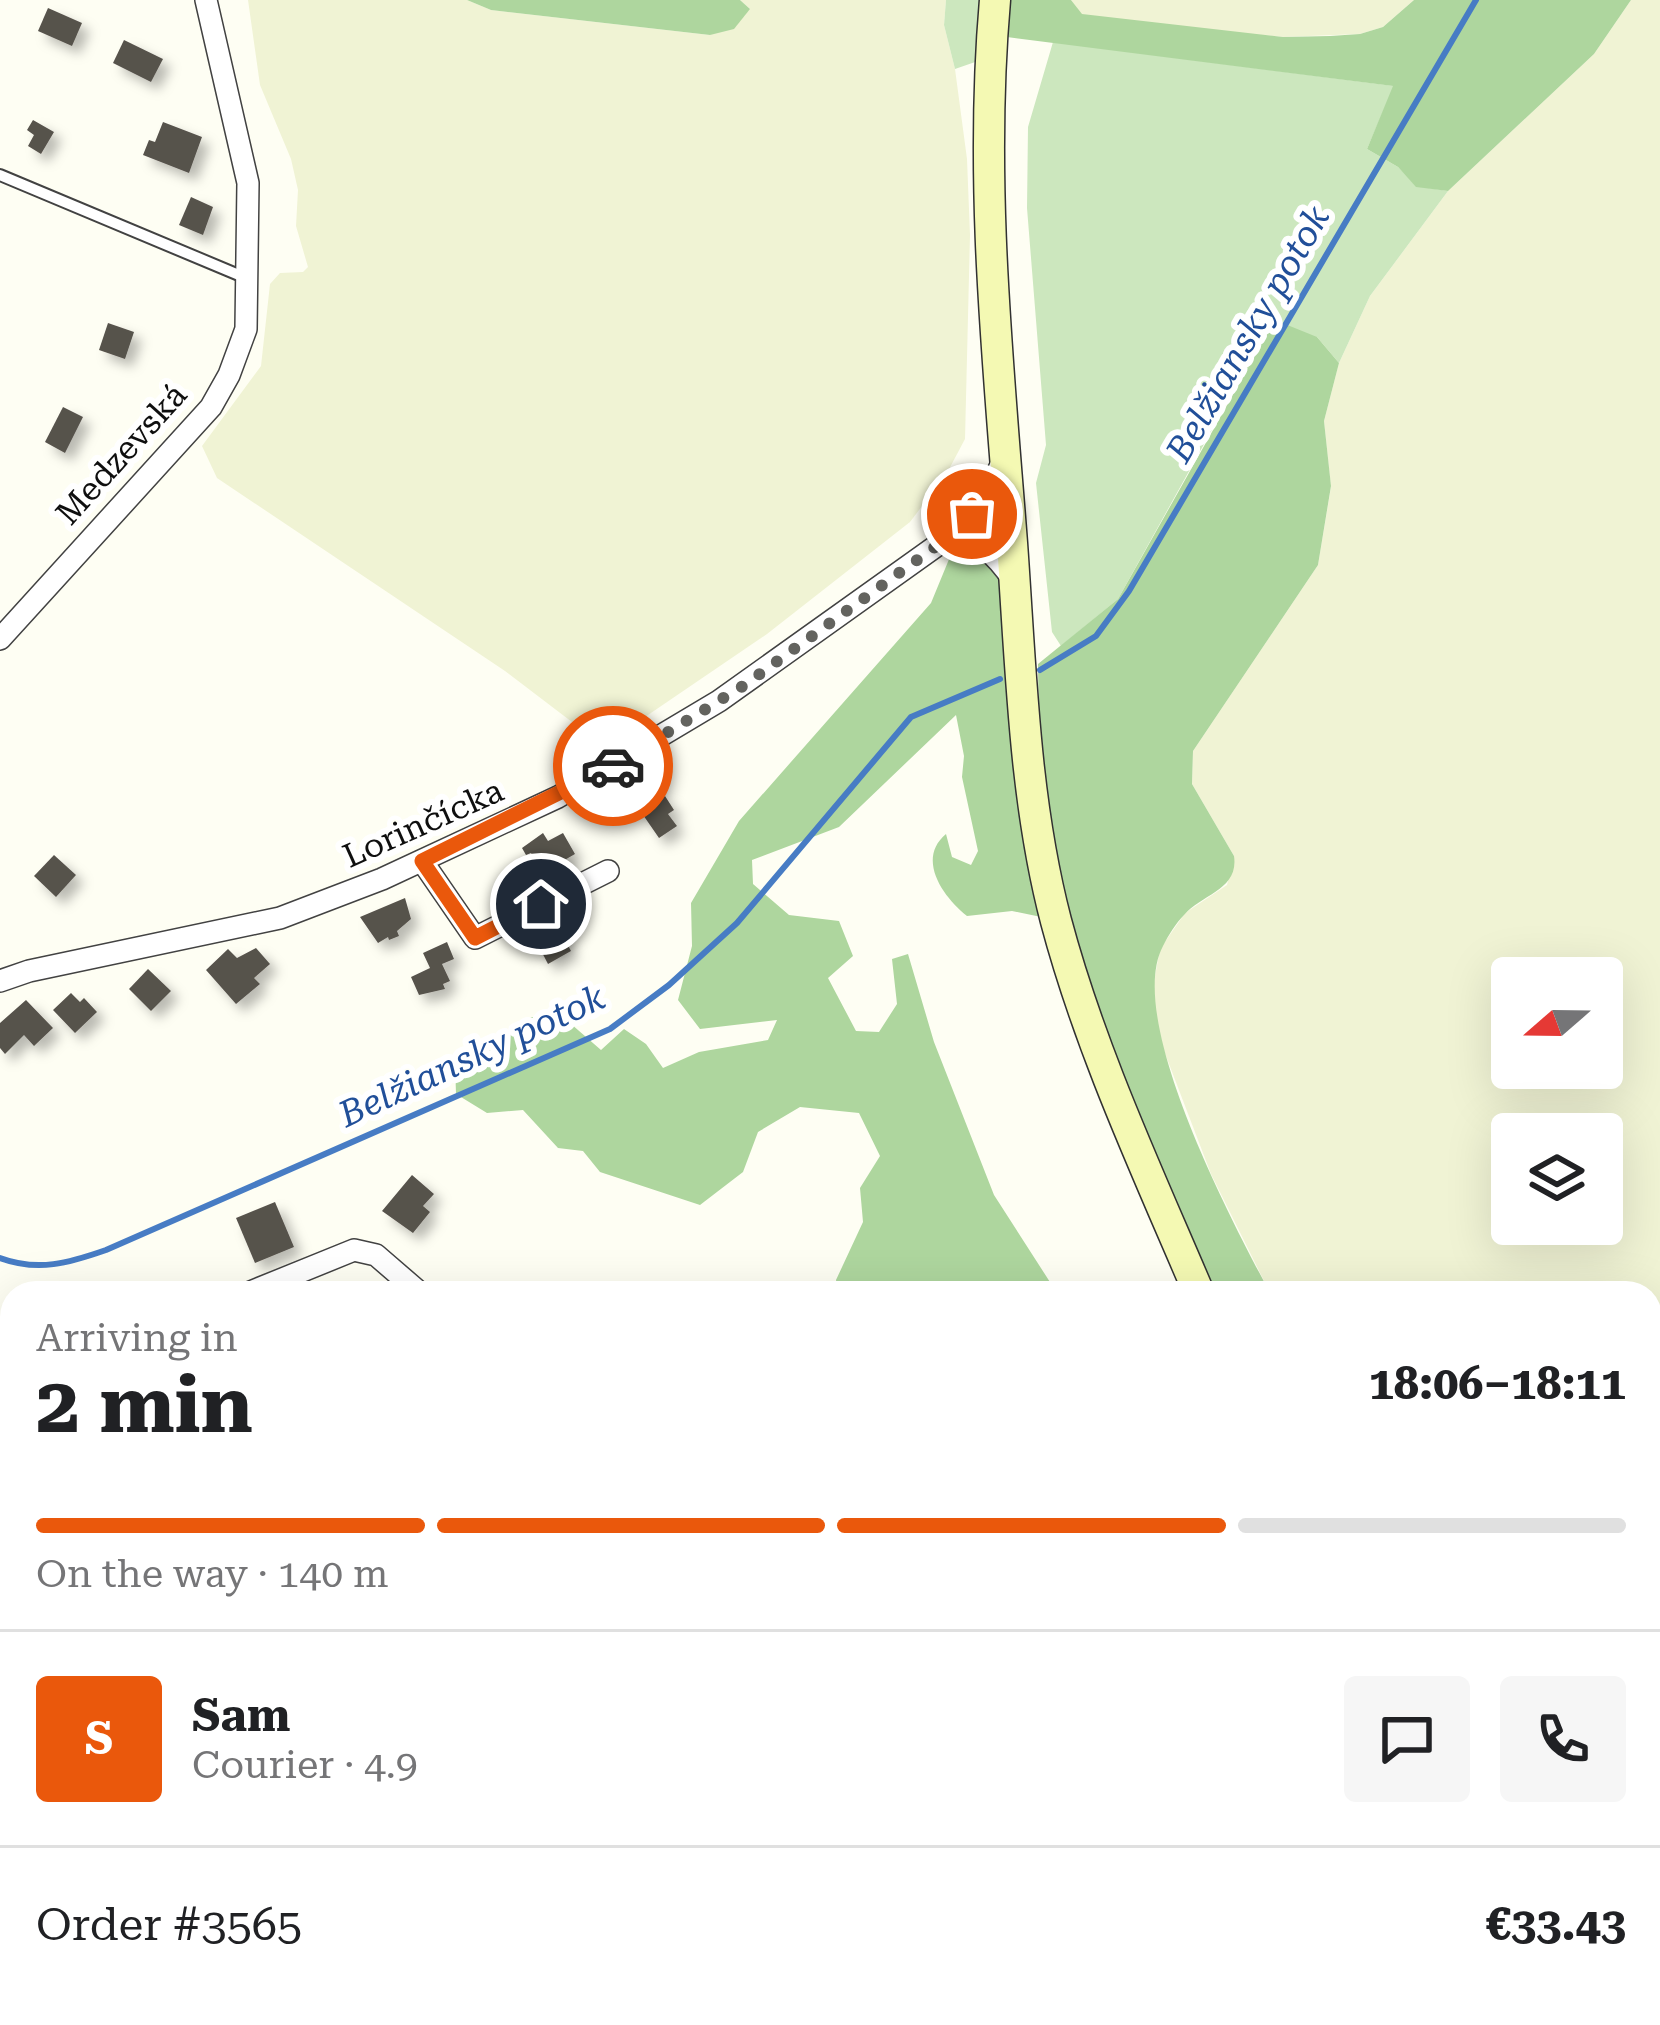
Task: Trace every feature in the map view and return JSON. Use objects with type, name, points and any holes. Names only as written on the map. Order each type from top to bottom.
[{"type":"main road","points":[[995,0],[988,164],[1005,454],[1036,806],[1055,917],[1097,1049],[1194,1281]]},
{"type":"street","name":"Medzevská","points":[[0,639],[211,407],[246,329],[248,184],[206,0]]},
{"type":"street","points":[[957,539],[993,486],[1005,454]]},
{"type":"street","points":[[972,514],[1010,519]]},
{"type":"street","points":[[957,539],[1010,519]]},
{"type":"street","points":[[957,539],[993,555],[1015,582]]},
{"type":"street","name":"Lorinčícka","points":[[0,981],[28,971],[280,918],[422,861],[558,796],[675,730],[904,568],[957,539]]},
{"type":"street","points":[[422,861],[475,938],[608,871]]},
{"type":"street","points":[[278,1281],[354,1250],[376,1255],[406,1281]]},
{"type":"lane","points":[[0,175],[246,278]]},
{"type":"green space","points":[[248,0],[467,0],[491,10],[710,35],[750,9],[740,0],[946,0],[944,25],[967,159],[970,235],[965,439],[947,473],[910,522],[767,634],[623,732],[606,740],[593,738],[505,671],[217,478],[202,446],[261,366],[270,284],[280,273],[303,272],[308,267],[296,226],[298,190],[291,159],[260,85]]},
{"type":"green space","points":[[467,0],[740,0],[750,9],[734,29],[710,35],[491,10]]},
{"type":"green space","points":[[946,0],[988,0],[978,61],[955,69],[944,25]]},
{"type":"green space","points":[[1011,0],[1071,0],[1082,14],[1283,37],[1360,34],[1383,27],[1414,0],[1631,0],[1594,54],[1448,191],[1416,187],[1398,167],[1367,149],[1393,86],[1007,37]]},
{"type":"green space","points":[[1071,0],[1414,0],[1383,27],[1360,34],[1283,37],[1113,21],[1081,14]]},
{"type":"green space","points":[[1631,0],[1660,0],[1660,1281],[1264,1281],[1211,1174],[1161,1043],[1152,992],[1160,949],[1185,913],[1227,885],[1234,856],[1192,784],[1193,751],[1318,565],[1331,487],[1324,421],[1339,363],[1370,296],[1448,191],[1594,54]]},
{"type":"green space","points":[[1053,42],[1394,86],[1367,149],[1398,167],[1416,186],[1448,191],[1370,296],[1339,363],[1317,337],[1243,374],[1118,599],[1061,646],[1052,632],[1036,483],[1046,445],[1027,208],[1028,127]]},
{"type":"green space","points":[[1275,320],[1317,337],[1339,363],[1324,421],[1331,486],[1318,565],[1193,751],[1192,784],[1234,856],[1234,867],[1225,884],[1175,926],[1163,946],[1155,979],[1158,1021],[1188,1121],[1264,1281],[1206,1281],[1115,1064],[1087,988],[1063,897],[1047,803],[1038,664],[1118,599]]},
{"type":"green space","points":[[970,548],[995,565],[1007,584],[1046,918],[1012,911],[967,916],[936,877],[933,855],[946,834],[952,857],[971,865],[978,851],[962,777],[964,756],[956,715],[839,827],[752,860],[753,884],[789,915],[839,921],[853,956],[828,978],[856,1031],[879,1032],[897,1004],[892,959],[908,954],[934,1042],[994,1195],[1049,1281],[836,1281],[863,1222],[860,1188],[880,1156],[859,1113],[800,1107],[758,1132],[743,1172],[700,1205],[600,1172],[583,1151],[558,1148],[523,1110],[487,1113],[456,1094],[455,1062],[532,1017],[563,1017],[601,1050],[624,1029],[646,1044],[663,1068],[699,1052],[768,1040],[777,1020],[700,1029],[678,1000],[692,946],[691,903],[739,821],[931,603],[952,552]]},
{"type":"building","points":[[48,8],[82,23],[72,46],[38,31]]},
{"type":"building","points":[[124,40],[163,59],[151,82],[113,63]]},
{"type":"building","points":[[33,120],[54,132],[41,154],[28,146],[34,135],[27,130]]},
{"type":"building","points":[[163,122],[202,137],[189,173],[143,155]]},
{"type":"building","points":[[191,197],[213,207],[203,235],[179,225]]},
{"type":"building","points":[[108,323],[134,332],[125,359],[99,350]]},
{"type":"building","points":[[63,407],[83,417],[65,453],[45,442]]},
{"type":"building","points":[[650,787],[659,800],[665,796],[674,810],[668,814],[677,826],[659,838],[632,799]]},
{"type":"building","points":[[543,833],[548,841],[563,833],[575,854],[542,873],[531,853],[526,855],[522,848]]},
{"type":"building","points":[[54,855],[76,875],[56,897],[34,876]]},
{"type":"building","points":[[405,898],[411,919],[397,931],[399,936],[378,943],[360,917]]},
{"type":"building","points":[[558,926],[571,951],[548,964],[535,939]]},
{"type":"building","points":[[447,942],[454,959],[442,964],[450,981],[443,984],[445,989],[419,995],[411,977],[430,968],[423,953]]},
{"type":"building","points":[[256,948],[270,964],[254,978],[260,984],[236,1004],[206,970],[228,949],[237,958]]},
{"type":"building","points":[[148,969],[171,991],[151,1011],[129,989]]},
{"type":"building","points":[[71,993],[80,1002],[84,998],[97,1012],[75,1033],[53,1010]]},
{"type":"building","points":[[26,1000],[53,1028],[34,1046],[24,1035],[5,1054],[0,1048],[0,1023]]},
{"type":"building","points":[[412,1175],[434,1194],[423,1206],[430,1212],[413,1233],[382,1211]]},
{"type":"building","points":[[275,1202],[294,1247],[255,1263],[236,1218]]},
{"type":"waterway","name":"Belžiansky potok","points":[[1040,670],[1096,636],[1129,591],[1476,0]]},
{"type":"waterway","name":"Belžiansky potok","points":[[0,1258],[53,1264],[106,1250],[610,1029],[669,985],[737,923],[911,717],[1000,679]]},
{"type":"way so far","points":[[613,766],[743,686],[946,539],[972,514]]},
{"type":"route","points":[[541,904],[475,938],[422,861],[613,766]]}]
